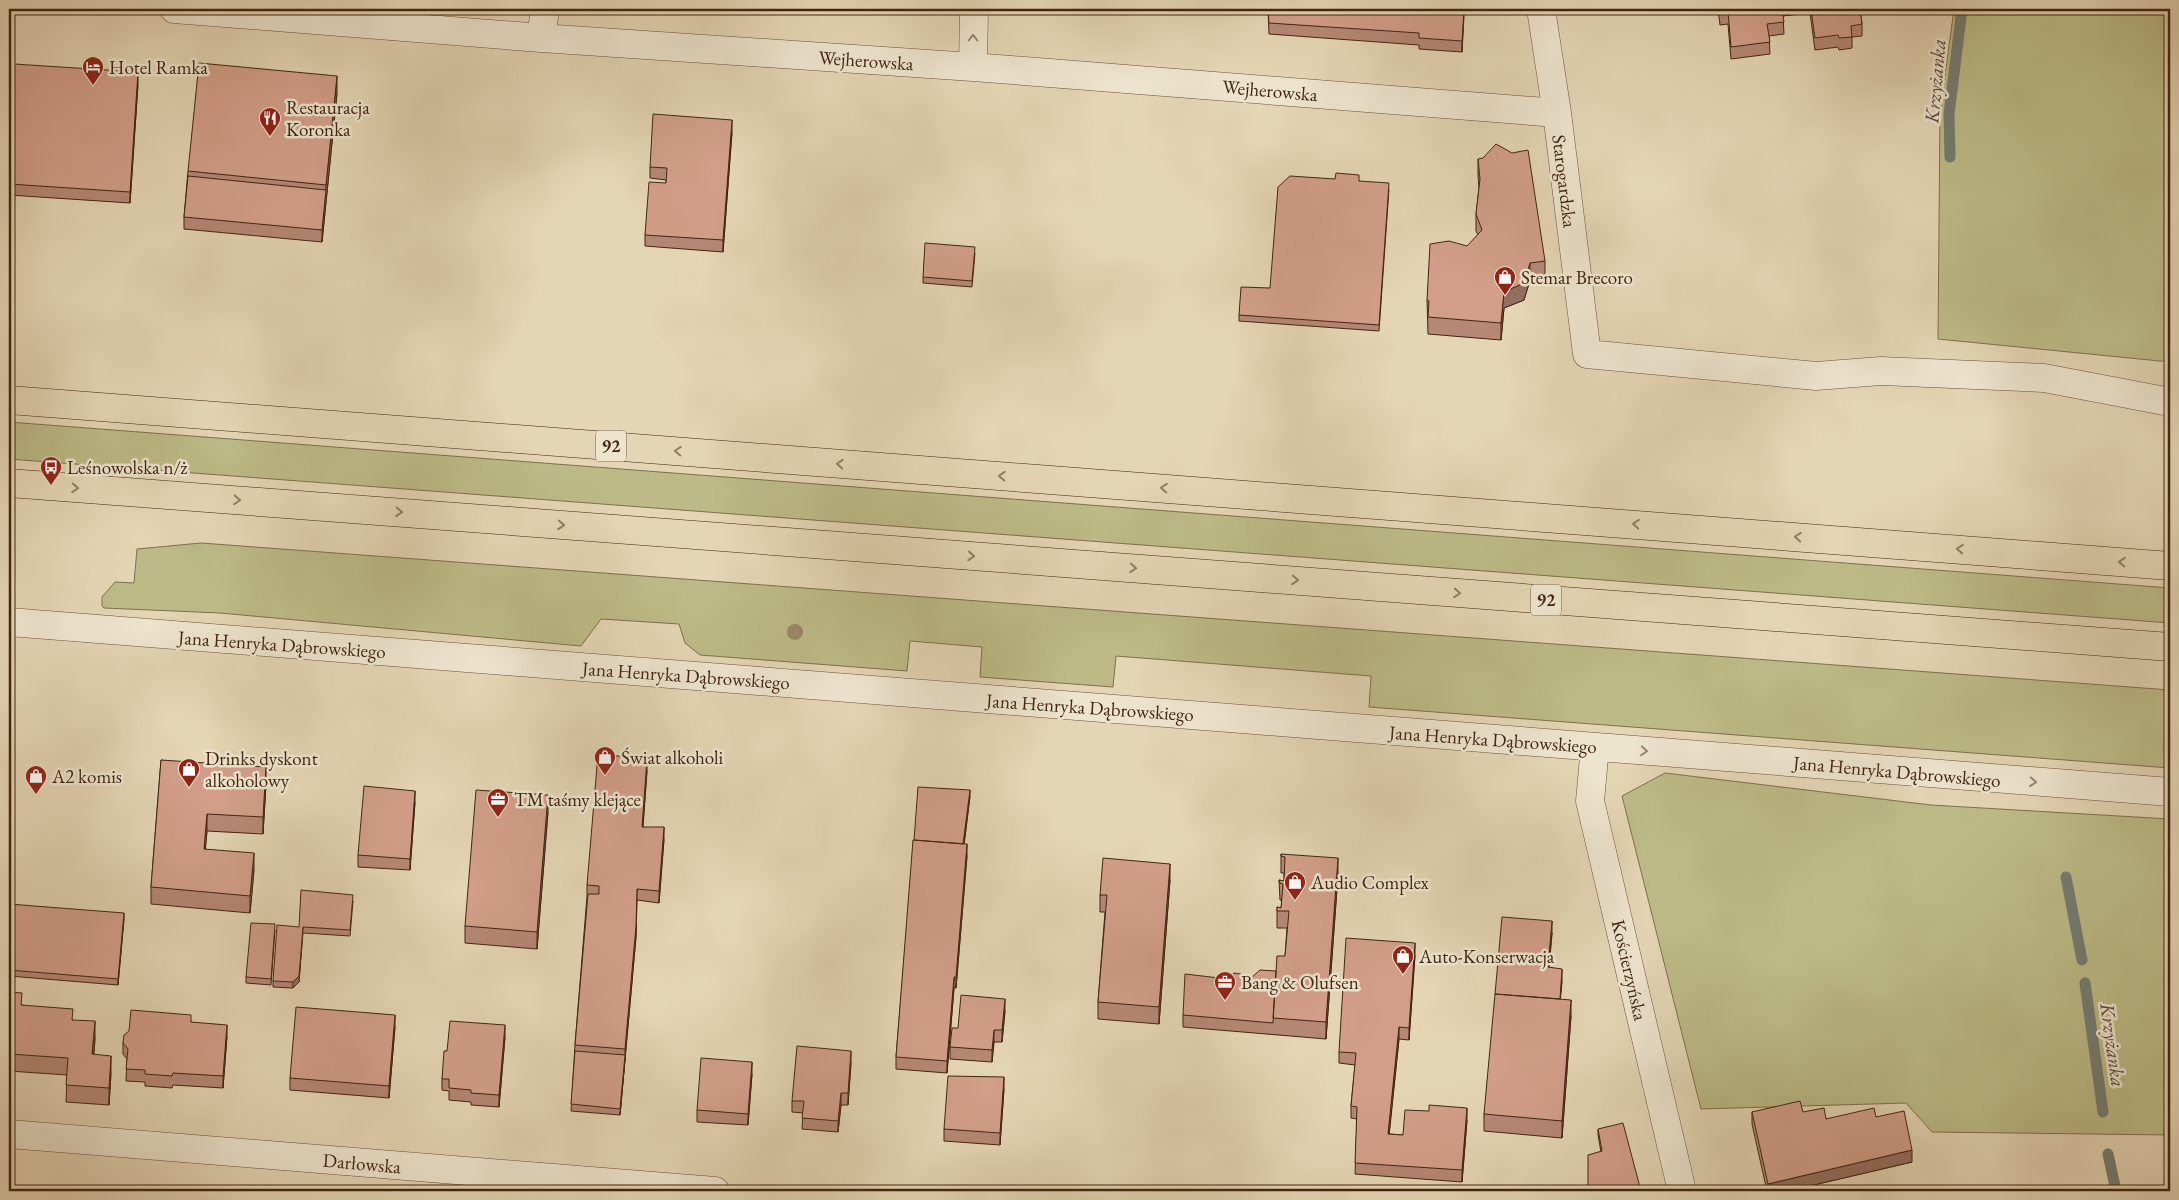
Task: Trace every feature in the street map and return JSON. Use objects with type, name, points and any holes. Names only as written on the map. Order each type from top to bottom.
[{"type":"main road","name":"92","points":[[9,400],[2170,566]]},
{"type":"main road","name":"92","points":[[9,483],[2170,648]]},
{"type":"street","name":"Wejherowska","points":[[174,9],[541,38],[973,67],[1557,113]]},
{"type":"street","points":[[541,38],[545,9]]},
{"type":"street","points":[[973,67],[974,9]]},
{"type":"street","name":"Starogardzka","points":[[1541,9],[1557,113],[1587,354],[1816,376],[1881,371],[2044,378],[2170,402]]},
{"type":"street","name":"Jana Henryka Dąbrowskiego","points":[[9,622],[2170,792]]},
{"type":"street","name":"Kościerzyńska","points":[[1595,747],[1590,801],[1682,1191]]},
{"type":"street","name":"Darłowska","points":[[9,1134],[556,1185],[715,1191]]},
{"type":"shaded area","points":[[1954,9],[2170,9],[2170,362],[1938,339],[1940,112]]},
{"type":"shaded area","points":[[9,422],[2170,588],[2170,623],[9,459]]},
{"type":"shaded area","points":[[201,543],[2170,690],[2170,768],[1369,707],[1371,676],[1116,656],[1113,687],[980,677],[982,647],[910,641],[907,671],[700,655],[685,643],[679,624],[601,619],[581,646],[220,613],[104,608],[102,606],[102,597],[115,582],[134,583],[137,549]]},
{"type":"shaded area","points":[[1665,773],[1931,805],[2170,819],[2170,1135],[1932,1132],[1906,1103],[1701,1109],[1622,796]]},
{"type":"building","points":[[1268,9],[1464,9],[1462,41],[1419,38],[1419,33],[1269,23]]},
{"type":"building","points":[[1719,9],[1782,9],[1784,22],[1767,24],[1770,42],[1731,47],[1728,12],[1720,13]]},
{"type":"building","points":[[1811,9],[1860,9],[1862,24],[1851,26],[1852,37],[1839,38],[1838,35],[1815,38]]},
{"type":"building","points":[[199,63],[337,76],[326,185],[188,171]]},
{"type":"building","points":[[14,64],[138,72],[130,192],[9,184]]},
{"type":"building","points":[[653,114],[732,120],[723,240],[645,235],[649,182],[666,183],[667,168],[650,167]]},
{"type":"building","points":[[1496,144],[1512,153],[1528,150],[1545,261],[1530,263],[1524,283],[1504,292],[1501,323],[1428,317],[1430,244],[1449,241],[1467,246],[1482,230],[1476,214],[1480,179],[1478,159],[1483,158]]},
{"type":"building","points":[[1336,173],[1359,175],[1359,181],[1389,183],[1379,325],[1239,315],[1241,287],[1270,288],[1278,187],[1290,176],[1335,179]]},
{"type":"building","points":[[188,176],[326,190],[322,230],[184,217]]},
{"type":"building","points":[[925,243],[975,247],[972,281],[923,277]]},
{"type":"building","points":[[598,754],[647,759],[642,827],[664,827],[659,891],[637,889],[636,926],[625,1049],[575,1045],[588,894],[599,894],[599,886],[587,885]]},
{"type":"building","points":[[161,760],[266,767],[263,817],[207,814],[204,849],[254,853],[250,896],[151,887]]},
{"type":"building","points":[[364,786],[415,791],[410,859],[358,855]]},
{"type":"building","points":[[918,787],[970,790],[963,844],[914,840]]},
{"type":"building","points":[[476,790],[548,795],[537,932],[465,926]]},
{"type":"building","points":[[913,840],[967,844],[947,1061],[896,1057]]},
{"type":"building","points":[[1281,854],[1338,858],[1326,1022],[1273,1018],[1277,956],[1285,956],[1289,911],[1277,911],[1277,907],[1281,908],[1283,884],[1279,880],[1284,881],[1285,857],[1281,856]]},
{"type":"building","points":[[1103,858],[1170,864],[1159,1007],[1098,1002],[1107,895],[1100,895]]},
{"type":"building","points":[[301,890],[353,895],[350,930],[303,927],[299,976],[293,982],[273,981],[277,925],[299,927]]},
{"type":"building","points":[[9,904],[124,913],[118,979],[9,970]]},
{"type":"building","points":[[1502,917],[1552,921],[1548,967],[1562,969],[1560,999],[1495,994]]},
{"type":"building","points":[[251,923],[275,924],[271,979],[246,977]]},
{"type":"building","points":[[1346,938],[1415,943],[1409,1028],[1399,1027],[1388,1134],[1403,1135],[1405,1110],[1429,1111],[1429,1105],[1467,1108],[1462,1170],[1355,1163],[1357,1107],[1351,1106],[1356,1053],[1339,1052]]},
{"type":"building","points":[[1260,970],[1276,971],[1273,1023],[1183,1015],[1185,974],[1228,979],[1234,973],[1241,974],[1242,978],[1250,979]]},
{"type":"building","points":[[9,992],[22,993],[21,1005],[73,1009],[72,1020],[95,1021],[92,1054],[111,1056],[109,1088],[66,1085],[68,1058],[9,1054]]},
{"type":"building","points":[[1495,994],[1571,1000],[1562,1121],[1484,1114]]},
{"type":"building","points":[[961,995],[1005,999],[1002,1030],[994,1030],[992,1050],[950,1047],[952,1028],[958,1028]]},
{"type":"building","points":[[296,1007],[395,1015],[389,1086],[290,1078]]},
{"type":"building","points":[[131,1010],[191,1015],[191,1022],[227,1025],[223,1076],[173,1073],[172,1076],[145,1074],[145,1070],[126,1069],[128,1049],[123,1043],[124,1035],[129,1031]]},
{"type":"building","points":[[450,1021],[505,1025],[499,1095],[471,1093],[471,1090],[449,1088],[449,1079],[442,1079],[444,1051],[447,1051]]},
{"type":"building","points":[[797,1046],[851,1051],[848,1093],[841,1093],[838,1121],[802,1118],[804,1101],[792,1101]]},
{"type":"building","points":[[575,1051],[625,1055],[620,1109],[571,1104]]},
{"type":"building","points":[[701,1058],[752,1062],[748,1114],[697,1110]]},
{"type":"building","points":[[948,1076],[1004,1077],[1000,1133],[944,1129]]},
{"type":"building","points":[[1800,1101],[1803,1112],[1824,1108],[1826,1119],[1874,1108],[1876,1117],[1904,1111],[1912,1150],[1768,1184],[1752,1112]]},
{"type":"building","points":[[1623,1123],[1641,1191],[1588,1191],[1588,1155],[1602,1151],[1598,1129]]},
{"type":"building","points":[[9,1188],[44,1189],[44,1191],[9,1191]]},
{"type":"waterway","name":"Krzyżanka","points":[[1950,157],[1949,114],[1962,9]]},
{"type":"waterway","name":"Krzyżanka","points":[[2066,877],[2082,960]]},
{"type":"waterway","name":"Krzyżanka","points":[[2085,983],[2103,1112]]},
{"type":"waterway","name":"Krzyżanka","points":[[2108,1154],[2116,1191]]},
{"type":"place","name":"Hotel Ramka","points":[[93,86]]},
{"type":"place","name":"Restauracja Koronka","points":[[270,137]]},
{"type":"place","name":"Stemar Brecoro","points":[[1505,296]]},
{"type":"place","name":"Leśnowolska n/ż","points":[[51,486]]},
{"type":"place","name":"Świat alkoholi","points":[[605,776]]},
{"type":"place","name":"Drinks dyskont alkoholowy","points":[[189,788]]},
{"type":"place","name":"A2 komis","points":[[36,795]]},
{"type":"place","name":"TM taśmy klejące","points":[[498,818]]},
{"type":"place","name":"Audio Complex","points":[[1295,901]]},
{"type":"place","name":"Auto-Konserwacja","points":[[1403,975]]},
{"type":"place","name":"Bang & Olufsen","points":[[1225,1001]]}]
